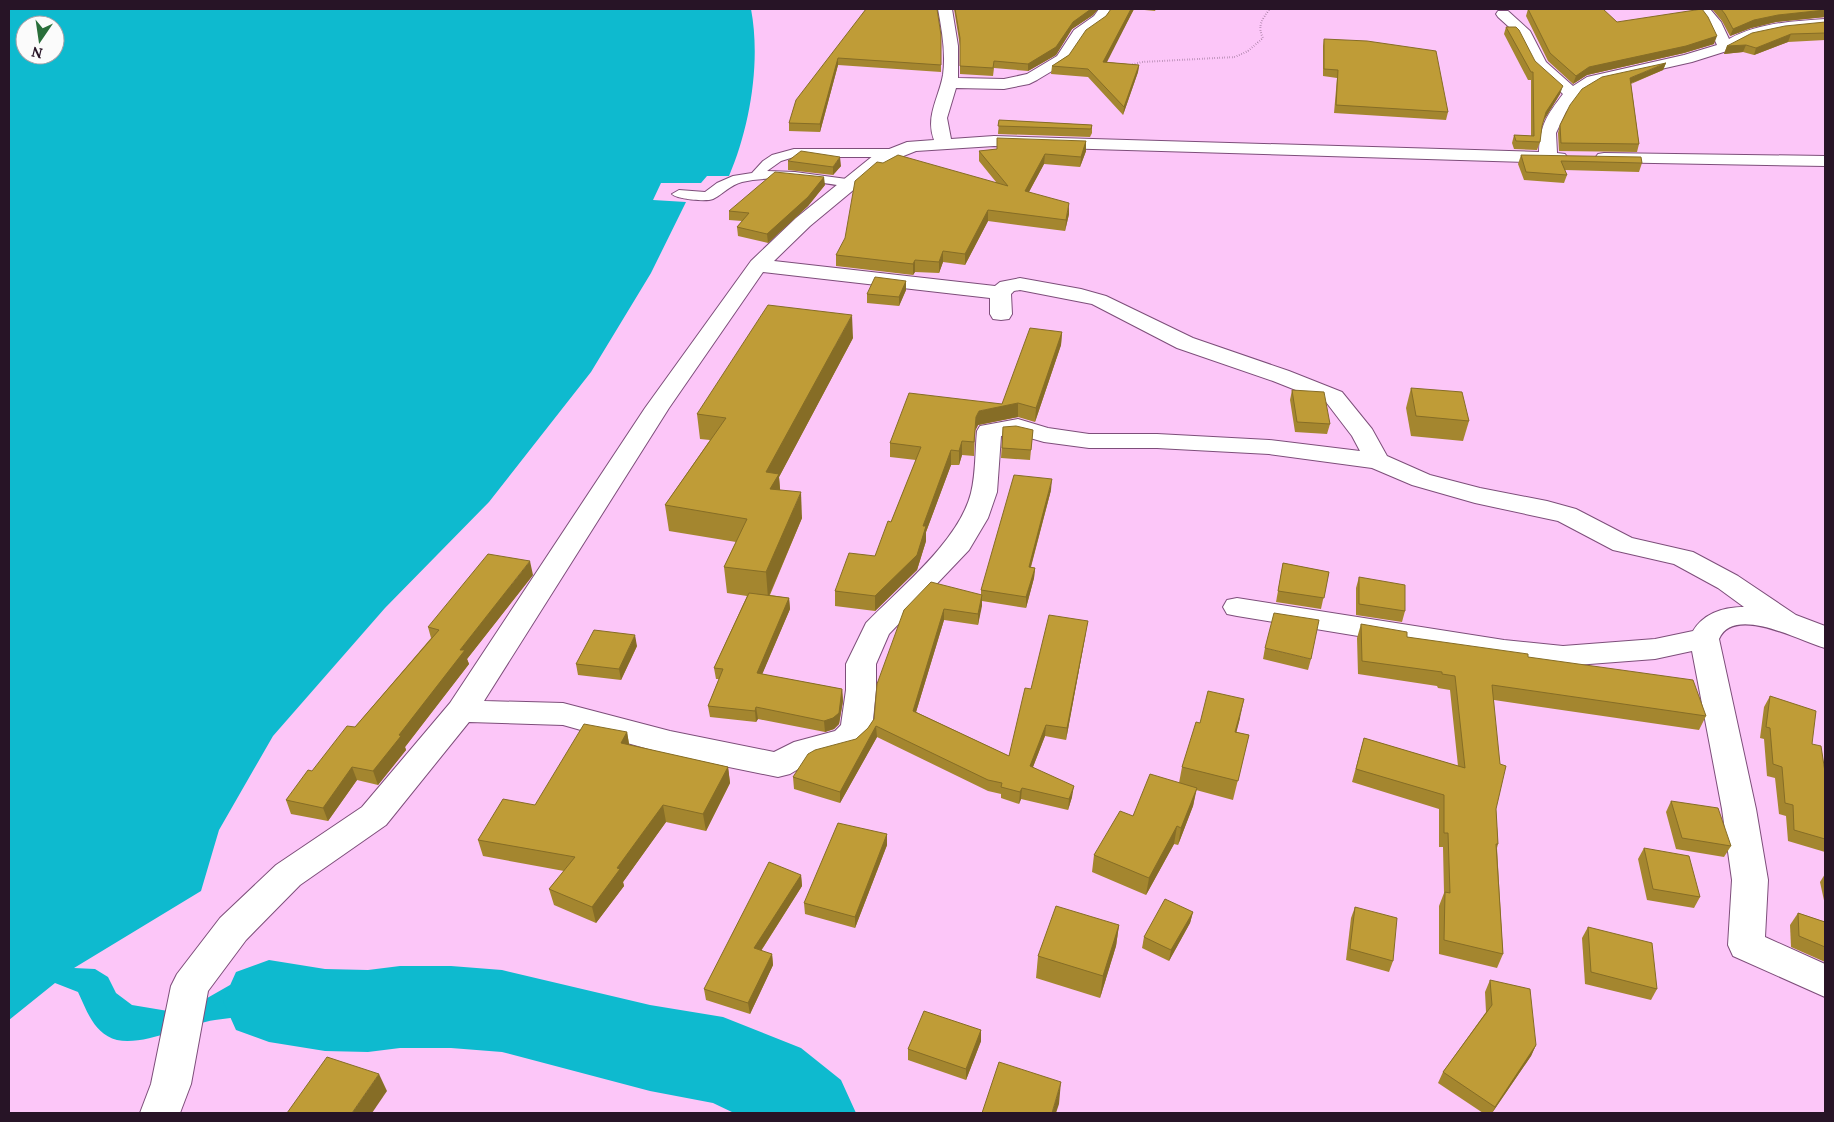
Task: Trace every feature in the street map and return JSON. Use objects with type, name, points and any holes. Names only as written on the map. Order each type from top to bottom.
[{"type":"street","points":[[944,143],[938,131],[938,113],[949,83],[951,35],[945,9]]},
{"type":"street","points":[[949,83],[1004,84],[1023,81],[1032,77],[1062,59],[1079,33],[1099,19],[1106,9]]},
{"type":"street","points":[[1703,9],[1714,22],[1725,47]]},
{"type":"street","points":[[1503,14],[1525,34],[1539,64],[1572,93]]},
{"type":"street","points":[[1548,158],[1548,133],[1558,112],[1572,93],[1593,80],[1629,70],[1687,59],[1725,47],[1744,36],[1782,28],[1825,23]]},
{"type":"street","points":[[166,1098],[190,986],[233,929],[288,875],[374,816],[461,711],[657,408],[758,265],[803,222],[849,183],[880,160],[913,146],[994,141],[1548,158],[1825,161]]},
{"type":"street","points":[[758,265],[1000,304],[1007,286],[1020,284],[1082,295],[1099,300],[1185,343],[1281,376],[1334,397],[1363,434],[1377,461]]},
{"type":"street","points":[[461,711],[563,714],[670,743],[778,765],[805,750],[845,740],[856,730],[862,664],[876,630],[959,544],[975,518],[984,492],[989,431],[1018,426],[1044,435],[1089,441],[1157,441],[1269,447],[1377,461],[1421,480],[1475,495],[1547,509],[1567,515],[1623,544],[1683,558],[1728,582],[1785,621]]},
{"type":"street","points":[[1237,607],[1504,650],[1562,656],[1655,649],[1704,639]]},
{"type":"street","points":[[1825,638],[1811,629],[1785,621],[1754,616],[1724,618],[1710,627],[1704,639],[1739,809],[1750,880],[1746,945],[1825,981]]},
{"type":"lane","points":[[756,176],[768,161],[794,152],[894,153]]},
{"type":"lane","points":[[679,194],[708,196],[713,190],[724,184],[756,176],[778,174],[849,183]]},
{"type":"path","points":[[1128,66],[1142,62],[1220,59],[1239,56],[1255,47],[1263,38],[1259,30],[1260,22],[1270,9]]},
{"type":"shaded area","points":[[9,9],[751,9],[755,51],[752,94],[743,137],[729,176],[707,176],[701,183],[661,183],[653,200],[686,202],[651,273],[591,372],[489,502],[385,608],[273,736],[219,830],[201,891],[74,968],[95,969],[108,977],[116,993],[132,1005],[168,1011],[202,1001],[230,985],[259,981],[360,1011],[251,1016],[215,1020],[140,1040],[117,1040],[102,1033],[92,1021],[78,992],[55,983],[9,1020]]},
{"type":"building","points":[[866,9],[937,9],[941,35],[941,65],[838,58],[820,124],[789,123],[796,100]]},
{"type":"building","points":[[955,9],[1091,9],[1073,22],[1056,47],[1028,64],[994,61],[993,68],[960,66],[960,38]]},
{"type":"building","points":[[1111,9],[1131,9],[1103,62],[1139,65],[1124,107],[1088,69],[1052,66],[1069,55],[1086,30],[1106,16]]},
{"type":"building","points":[[1528,9],[1603,9],[1617,22],[1702,9],[1717,36],[1686,46],[1589,67],[1576,76],[1550,53]]},
{"type":"building","points":[[1721,9],[1825,10],[1778,15],[1754,20],[1733,29]]},
{"type":"building","points":[[1825,22],[1825,33],[1791,34],[1756,48],[1746,45],[1727,46],[1752,33],[1785,26]]},
{"type":"building","points":[[1506,27],[1516,27],[1519,30],[1535,61],[1563,86],[1546,112],[1540,142],[1516,141],[1514,135],[1534,136],[1533,72],[1531,72]]},
{"type":"building","points":[[1324,39],[1367,41],[1436,51],[1448,112],[1336,105],[1338,70],[1324,69]]},
{"type":"building","points":[[1666,63],[1630,78],[1639,144],[1561,143],[1560,125],[1570,105],[1582,89],[1602,77]]},
{"type":"building","points":[[999,120],[1092,125],[1091,129],[998,126]]},
{"type":"building","points":[[997,138],[1086,141],[1081,157],[1045,154],[1025,191],[1069,203],[1066,220],[988,210],[965,254],[943,251],[939,262],[915,260],[913,264],[836,255],[845,238],[855,181],[877,162],[883,163],[898,155],[1008,186],[979,151],[997,149]]},
{"type":"building","points":[[801,151],[840,157],[833,167],[788,161]]},
{"type":"building","points":[[1521,155],[1641,157],[1642,163],[1561,161],[1567,175],[1526,172]]},
{"type":"building","points":[[775,172],[824,177],[808,197],[767,234],[737,227],[749,213],[729,211]]},
{"type":"building","points":[[875,277],[906,281],[899,297],[867,294]]},
{"type":"building","points":[[768,305],[852,315],[766,472],[779,474],[770,489],[801,492],[766,572],[724,567],[747,519],[665,505],[726,418],[697,414]]},
{"type":"building","points":[[1030,328],[1062,332],[1036,408],[1018,403],[979,411],[976,417],[974,442],[962,441],[959,451],[951,450],[923,526],[926,526],[917,555],[875,596],[835,591],[849,553],[875,556],[888,521],[891,522],[921,447],[890,443],[909,393],[1002,404]]},
{"type":"building","points":[[1411,388],[1462,392],[1469,421],[1416,416]]},
{"type":"building","points":[[1292,390],[1324,392],[1330,424],[1297,422]]},
{"type":"building","points":[[1016,426],[1033,430],[1031,450],[1002,448],[1003,427]]},
{"type":"building","points":[[1014,475],[1052,479],[1029,567],[1035,568],[1026,597],[981,590]]},
{"type":"building","points":[[488,554],[530,561],[460,650],[465,650],[373,771],[352,767],[323,808],[286,800],[308,770],[312,771],[347,726],[355,727],[439,630],[428,627]]},
{"type":"building","points":[[1283,563],[1329,572],[1324,598],[1278,591]]},
{"type":"building","points":[[1359,577],[1405,585],[1405,611],[1359,604]]},
{"type":"building","points":[[931,582],[982,595],[978,614],[944,609],[913,711],[1009,756],[1025,688],[1031,689],[1049,615],[1088,621],[1067,728],[1046,725],[1030,766],[1074,786],[1069,799],[1022,788],[1020,792],[1001,787],[1002,783],[988,780],[876,726],[840,792],[793,777],[808,754],[815,750],[856,739],[868,728],[874,719],[877,684],[904,610]]},
{"type":"building","points":[[749,593],[789,598],[757,673],[842,689],[839,713],[833,718],[824,721],[756,707],[755,711],[708,706],[723,669],[714,668]]},
{"type":"building","points":[[1274,613],[1319,620],[1311,659],[1265,648]]},
{"type":"building","points":[[1361,624],[1407,632],[1407,637],[1528,654],[1528,657],[1693,680],[1706,716],[1492,685],[1500,764],[1506,766],[1496,809],[1498,844],[1496,844],[1503,954],[1444,940],[1445,892],[1450,893],[1448,833],[1444,833],[1444,795],[1356,769],[1364,738],[1465,768],[1455,676],[1442,674],[1442,672],[1362,661]]},
{"type":"building","points":[[594,630],[635,635],[619,669],[576,664]]},
{"type":"building","points":[[1208,691],[1244,699],[1235,732],[1249,735],[1238,781],[1182,767],[1196,722],[1200,723]]},
{"type":"building","points":[[1770,696],[1816,711],[1812,744],[1821,746],[1825,772],[1825,839],[1794,830],[1793,805],[1785,803],[1782,767],[1773,764],[1770,728],[1766,727]]},
{"type":"building","points":[[584,724],[627,732],[621,743],[728,767],[703,814],[663,805],[617,868],[620,869],[592,907],[549,889],[575,857],[478,840],[503,799],[535,805]]},
{"type":"building","points":[[1150,774],[1197,788],[1181,828],[1177,826],[1149,878],[1094,855],[1120,811],[1133,816]]},
{"type":"building","points":[[1671,801],[1718,808],[1731,846],[1682,838]]},
{"type":"building","points":[[838,823],[887,834],[855,917],[804,903]]},
{"type":"building","points":[[1644,848],[1689,856],[1700,897],[1653,889]]},
{"type":"building","points":[[769,862],[801,875],[754,948],[772,954],[748,1003],[704,989]]},
{"type":"building","points":[[1165,899],[1193,912],[1171,950],[1144,937]]},
{"type":"building","points":[[1056,906],[1119,925],[1103,976],[1038,956]]},
{"type":"building","points":[[1355,907],[1397,918],[1393,961],[1350,949]]},
{"type":"building","points":[[1798,913],[1825,922],[1825,947],[1799,936]]},
{"type":"building","points":[[1588,927],[1652,943],[1657,989],[1591,972]]},
{"type":"building","points":[[1490,980],[1530,989],[1536,1045],[1495,1107],[1443,1072],[1492,1005]]},
{"type":"building","points":[[924,1011],[981,1030],[966,1069],[908,1049]]},
{"type":"building","points":[[327,1057],[379,1074],[352,1113],[287,1113]]},
{"type":"building","points":[[999,1062],[1061,1082],[1052,1113],[982,1113]]},
{"type":"waterway","points":[[269,1001],[325,1010],[368,1011],[400,1007],[451,1007],[502,1011],[650,1048],[723,1061],[767,1080],[806,1113]]}]
